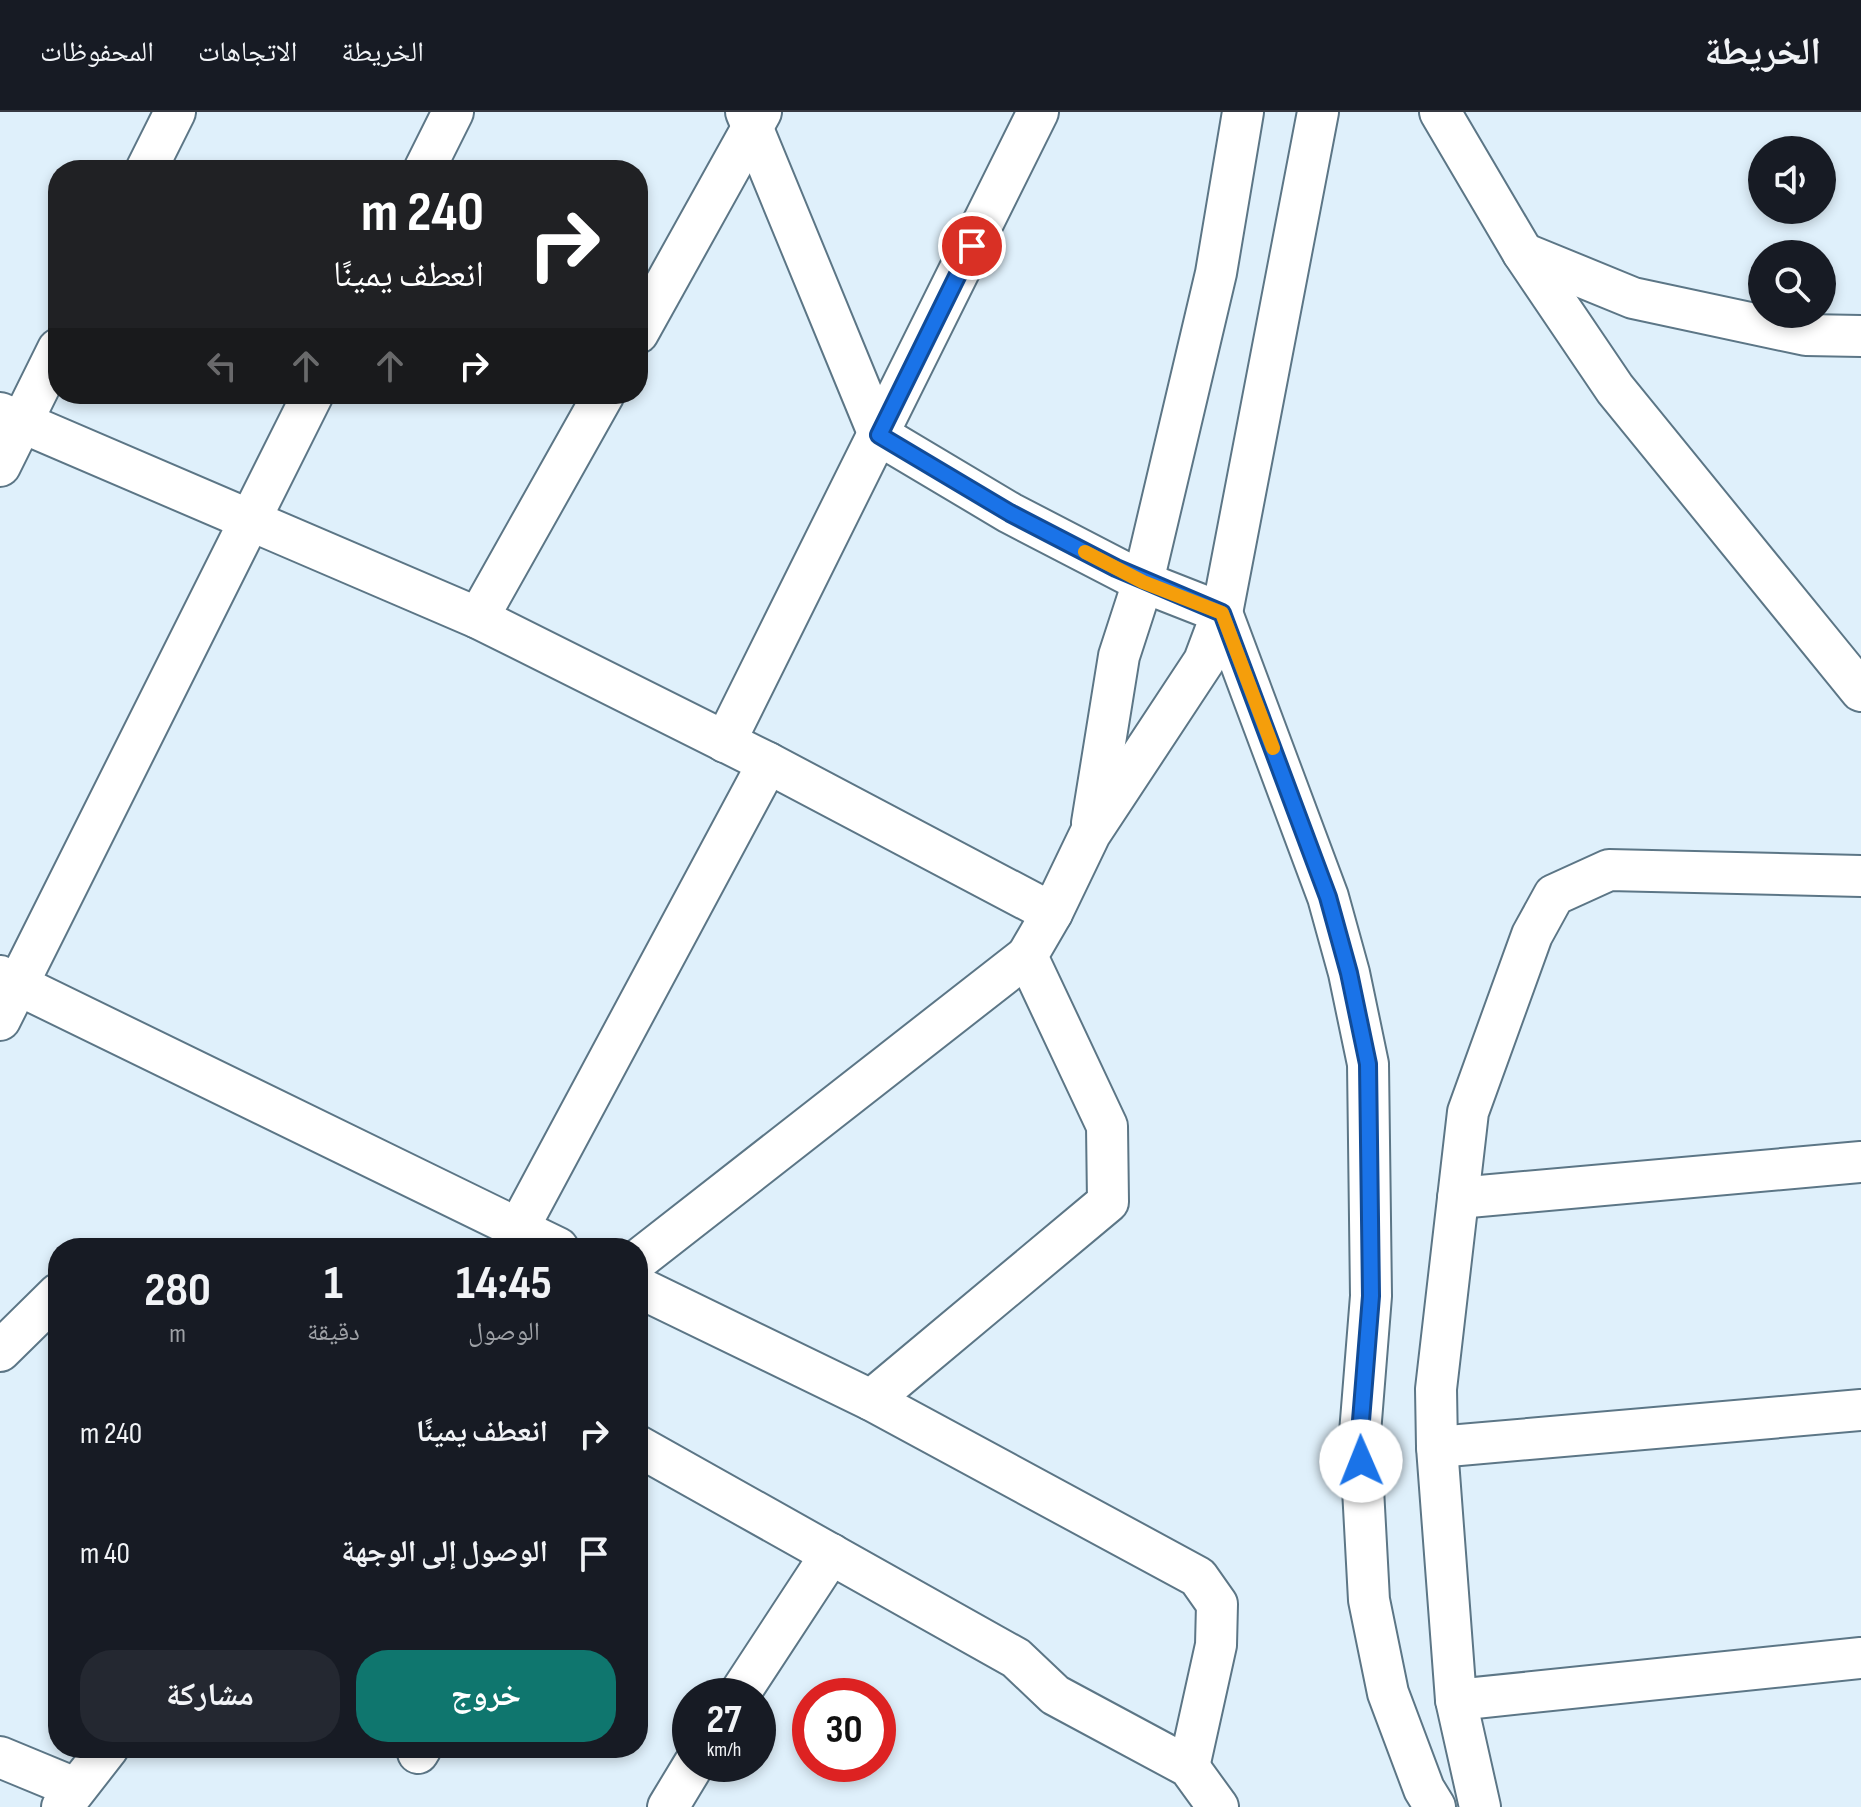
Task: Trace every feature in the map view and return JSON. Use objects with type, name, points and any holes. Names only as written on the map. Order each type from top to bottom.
[{"type":"street","points":[[151,160],[175,112]]},
{"type":"street","points":[[429,160],[453,112]]},
{"type":"street","points":[[725,742],[1038,112]]},
{"type":"street","points":[[1090,834],[1119,656],[1143,582],[1216,273],[1243,112]]},
{"type":"street","points":[[648,1252],[1027,956],[1052,913],[1090,834],[1204,661],[1222,613],[1318,112]]},
{"type":"street","points":[[1440,112],[1523,253],[1615,389],[1845,651],[1861,691]]},
{"type":"street","points":[[753,117],[879,435],[1010,513],[1143,582],[1222,613],[1328,897],[1349,973],[1368,1064],[1371,1296],[1360,1433],[1369,1600],[1388,1693],[1424,1789],[1435,1807]]},
{"type":"street","points":[[648,314],[753,117]]},
{"type":"street","points":[[1523,253],[1633,298],[1806,335],[1861,336]]},
{"type":"street","points":[[0,466],[10,418],[48,363]]},
{"type":"street","points":[[0,1020],[9,981],[308,404]]},
{"type":"street","points":[[478,618],[598,404]]},
{"type":"street","points":[[10,418],[478,618],[768,763],[1052,913]]},
{"type":"street","points":[[518,1229],[768,763]]},
{"type":"street","points":[[1480,1807],[1456,1700],[1437,1447],[1436,1389],[1468,1112],[1532,935],[1554,895],[1609,870],[1861,876]]},
{"type":"street","points":[[871,1400],[1108,1202],[1107,1126],[1027,956]]},
{"type":"street","points":[[9,981],[537,1238]]},
{"type":"street","points":[[1458,1198],[1861,1162]]},
{"type":"street","points":[[648,1292],[871,1400],[1198,1577],[1217,1604],[1216,1645],[1189,1767]]},
{"type":"street","points":[[0,1351],[48,1304]]},
{"type":"street","points":[[1437,1447],[1861,1410]]},
{"type":"street","points":[[648,1452],[1016,1658],[1055,1695],[1189,1767],[1218,1807]]},
{"type":"street","points":[[750,1678],[831,1554]]},
{"type":"street","points":[[1456,1700],[1861,1658]]},
{"type":"street","points":[[0,1757],[68,1798],[100,1758]]},
{"type":"street","points":[[668,1807],[683,1782]]},
{"type":"slow traffic","points":[[1085,552],[1143,582],[1222,613],[1273,748]]},
{"type":"route","points":[[972,246],[879,435],[1010,513],[1143,582],[1222,613],[1328,897],[1349,973],[1368,1064],[1371,1296],[1360,1433],[1361,1461]]}]
